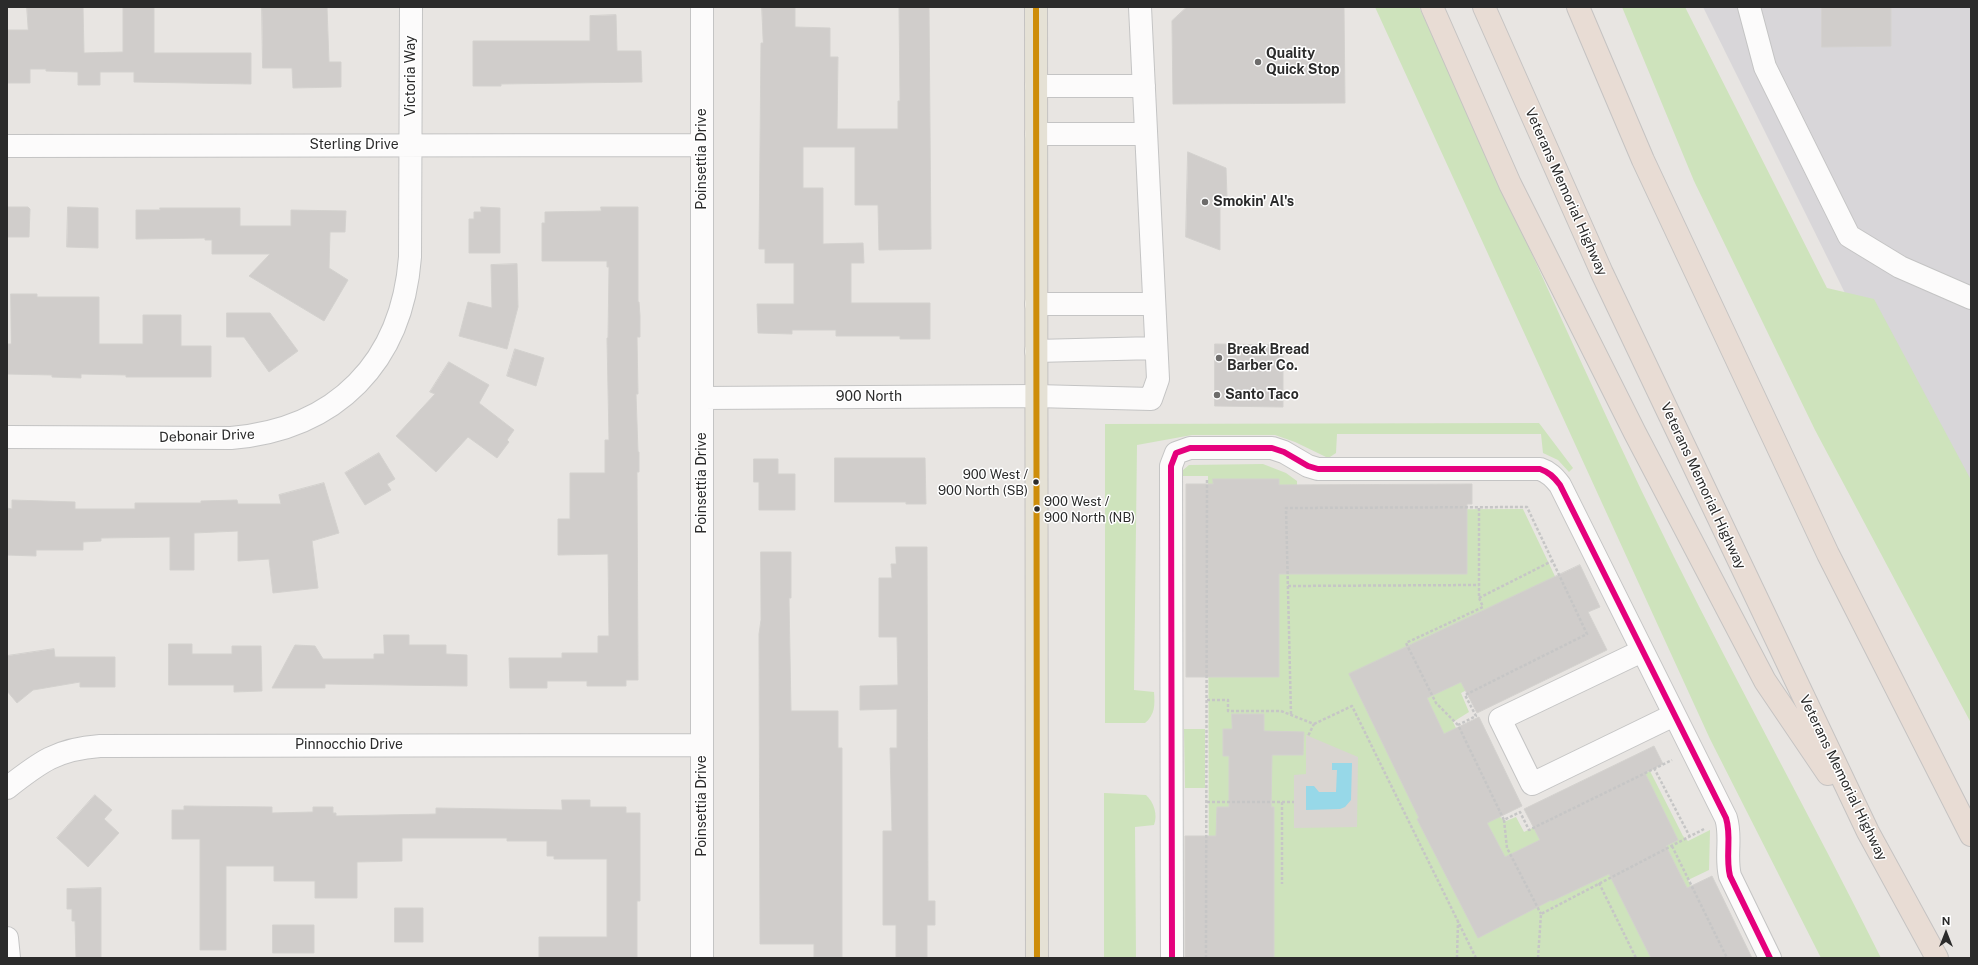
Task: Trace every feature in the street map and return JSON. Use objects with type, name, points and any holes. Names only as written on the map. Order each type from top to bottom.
[{"type":"highway","points":[[1432,7],[1510,184],[1635,432],[1765,681],[1868,832]]},
{"type":"highway","name":"Veterans Memorial Highway","points":[[1484,7],[1602,273],[1868,832],[1937,958]]},
{"type":"highway","points":[[1578,7],[1643,160],[1828,554],[1971,835]]},
{"type":"main road","points":[[1036,7],[1037,958]]},
{"type":"street","name":"Victoria Way","points":[[411,7],[411,145]]},
{"type":"street","name":"Poinsettia Drive","points":[[702,7],[702,958]]},
{"type":"street","points":[[1036,352],[1156,348],[1140,7]]},
{"type":"street","points":[[1748,7],[1765,67],[1849,236],[1900,267],[1971,298]]},
{"type":"street","points":[[1036,86],[1144,86]]},
{"type":"street","points":[[1036,134],[1146,134]]},
{"type":"street","name":"Debonair Drive","points":[[7,437],[231,438],[255,436],[283,429],[312,418],[335,403],[359,382],[377,360],[392,336],[402,310],[408,284],[410,257],[411,145]]},
{"type":"street","name":"Sterling Drive","points":[[7,146],[702,145]]},
{"type":"street","points":[[1036,304],[1154,304]]},
{"type":"street","name":"900 North","points":[[702,398],[1036,396],[1151,399],[1158,379],[1156,348]]},
{"type":"street","points":[[1172,958],[1171,466],[1176,453],[1190,448],[1260,447],[1284,452],[1308,466],[1318,469],[1540,469],[1548,472],[1560,485],[1726,818],[1729,827],[1727,866],[1730,876],[1770,958]]},
{"type":"street","points":[[1642,651],[1500,719],[1532,784],[1674,715]]},
{"type":"street","name":"Pinnocchio Drive","points":[[7,788],[41,762],[60,753],[80,748],[100,746],[702,745]]},
{"type":"street","points":[[7,938],[9,958]]},
{"type":"path","points":[[1206,958],[1207,478]]},
{"type":"path","points":[[1291,714],[1286,508],[1526,507],[1587,634],[1465,695],[1476,716],[1458,725]]},
{"type":"path","points":[[1478,508],[1478,598],[1483,607],[1406,643],[1436,703],[1458,725],[1504,820],[1507,848],[1541,914],[1538,958]]},
{"type":"path","points":[[1478,598],[1552,561]]},
{"type":"path","points":[[1288,586],[1478,585]]},
{"type":"path","points":[[1206,700],[1228,700],[1228,711],[1281,711],[1315,723]]},
{"type":"path","points":[[1308,736],[1315,723],[1352,706],[1476,958]]},
{"type":"path","points":[[1504,820],[1520,812],[1529,830],[1672,760]]},
{"type":"path","points":[[1654,768],[1690,836]]},
{"type":"path","points":[[1206,802],[1294,802]]},
{"type":"path","points":[[1282,802],[1282,884]]},
{"type":"path","points":[[1541,914],[1710,826]]},
{"type":"path","points":[[1672,846],[1728,958]]},
{"type":"path","points":[[1599,884],[1636,958]]},
{"type":"path","points":[[1457,958],[1458,921]]},
{"type":"shaded area","points":[[1703,7],[1971,7],[1971,547]]},
{"type":"shaded area","points":[[1306,735],[1358,757],[1357,827],[1294,828],[1294,775],[1306,774]]},
{"type":"green space","points":[[1375,7],[1419,7],[1576,352],[1674,557],[1881,958],[1821,958],[1710,739]]},
{"type":"green space","points":[[1622,7],[1685,7],[1827,288],[1874,299],[1971,480],[1971,723],[1815,430],[1694,181]]},
{"type":"green space","points":[[1539,423],[1573,468],[1569,472],[1558,460],[1543,453],[1541,434],[1337,434],[1336,453],[1330,457],[1326,457],[1295,442],[1275,435],[1192,435],[1137,445],[1134,690],[1154,692],[1154,705],[1151,717],[1145,723],[1105,723],[1105,424]]},
{"type":"green space","points":[[1263,464],[1286,473],[1297,481],[1297,510],[1523,509],[1581,631],[1461,693],[1469,712],[1453,722],[1501,818],[1506,821],[1516,817],[1524,832],[1650,771],[1683,836],[1688,841],[1710,830],[1709,870],[1688,880],[1725,958],[1209,958],[1208,476],[1183,476],[1183,470],[1189,465]]},
{"type":"green space","points":[[1184,729],[1205,729],[1205,788],[1185,788]]},
{"type":"green space","points":[[1104,793],[1146,795],[1151,801],[1156,817],[1154,825],[1135,827],[1136,958],[1104,958]]},
{"type":"water","points":[[1332,763],[1352,763],[1351,800],[1345,807],[1340,809],[1306,810],[1306,786],[1314,786],[1319,792],[1336,792],[1337,770],[1332,770]]},
{"type":"building","points":[[27,7],[83,7],[84,53],[123,52],[123,7],[154,7],[154,53],[251,53],[251,84],[134,82],[134,72],[100,72],[100,85],[78,85],[78,72],[46,71],[46,69],[30,69],[30,83],[7,83],[7,30],[28,30]]},
{"type":"building","points":[[262,7],[327,7],[329,62],[341,62],[341,87],[293,88],[292,68],[263,68]]},
{"type":"building","points":[[762,7],[795,7],[795,27],[830,28],[830,57],[838,57],[837,129],[898,129],[898,101],[900,101],[899,7],[929,7],[931,249],[879,250],[878,205],[855,205],[855,147],[803,147],[803,188],[823,188],[823,244],[863,243],[864,263],[851,263],[851,303],[930,303],[930,339],[900,339],[900,336],[836,336],[836,330],[792,330],[792,334],[758,333],[757,304],[794,304],[794,263],[765,263],[765,249],[759,249],[761,43],[763,43]]},
{"type":"building","name":"Quality Quick Stop","points":[[1187,7],[1344,7],[1345,103],[1173,104],[1172,21]]},
{"type":"building","points":[[1822,7],[1891,7],[1891,46],[1822,47]]},
{"type":"building","points":[[616,15],[617,51],[641,51],[642,82],[501,84],[501,86],[473,86],[473,41],[590,41],[590,16]]},
{"type":"building","name":"Smokin' Al's","points":[[1188,152],[1226,168],[1227,197],[1220,206],[1220,250],[1186,237]]},
{"type":"building","points":[[7,207],[28,207],[30,209],[29,237],[7,237]]},
{"type":"building","points":[[68,207],[98,208],[98,248],[67,247]]},
{"type":"building","points":[[481,207],[500,208],[500,253],[469,253],[469,219],[474,219],[474,212],[481,212]]},
{"type":"building","points":[[601,207],[638,207],[638,302],[640,337],[637,337],[638,394],[636,394],[639,452],[639,472],[637,472],[638,680],[626,680],[626,686],[587,686],[587,681],[547,681],[547,688],[510,688],[509,658],[562,658],[562,653],[598,653],[598,636],[609,636],[608,554],[558,555],[558,519],[570,519],[570,473],[605,473],[605,440],[609,440],[607,338],[609,267],[607,267],[607,261],[542,261],[542,223],[545,223],[545,212],[601,211]]},
{"type":"building","points":[[160,208],[240,208],[240,226],[291,226],[291,210],[346,211],[345,232],[330,232],[329,268],[348,280],[324,321],[249,276],[270,254],[212,254],[212,240],[205,240],[205,238],[136,239],[136,210],[160,210]]},
{"type":"building","points":[[517,264],[518,307],[507,349],[459,336],[468,302],[492,308],[491,265]]},
{"type":"building","points":[[11,294],[37,294],[37,297],[99,297],[99,344],[143,344],[143,315],[181,315],[181,346],[211,346],[211,377],[126,377],[126,375],[81,374],[81,378],[52,377],[52,375],[7,374],[7,344],[11,344]]},
{"type":"building","points":[[227,313],[270,313],[298,351],[269,372],[244,337],[227,337]]},
{"type":"building","points":[[1215,344],[1283,345],[1283,407],[1215,406]]},
{"type":"building","points":[[515,349],[544,358],[536,386],[507,376]]},
{"type":"building","points":[[449,362],[489,385],[479,403],[514,430],[507,440],[509,442],[497,458],[468,437],[436,472],[396,436],[435,394],[430,392]]},
{"type":"building","points":[[379,453],[395,479],[387,484],[391,490],[365,505],[345,473]]},
{"type":"building","points":[[835,458],[925,458],[926,504],[906,504],[906,502],[835,502]]},
{"type":"building","points":[[754,459],[778,459],[778,474],[795,474],[795,510],[759,510],[759,482],[754,482]]},
{"type":"building","points":[[1213,479],[1279,479],[1279,485],[1472,484],[1472,504],[1467,504],[1467,574],[1279,574],[1279,677],[1186,677],[1186,484],[1213,484]]},
{"type":"building","points":[[324,483],[339,533],[312,541],[318,588],[273,593],[269,559],[238,561],[238,531],[194,533],[194,570],[170,570],[170,537],[101,538],[101,541],[83,542],[83,550],[36,550],[36,556],[7,555],[7,508],[12,509],[12,500],[75,502],[75,509],[135,509],[135,503],[201,503],[201,501],[237,500],[238,504],[281,504],[279,495]]},
{"type":"building","points":[[896,547],[927,547],[928,901],[935,901],[935,925],[927,925],[927,958],[896,958],[896,925],[883,925],[883,831],[892,831],[890,748],[897,748],[897,709],[860,710],[860,686],[898,685],[897,637],[879,637],[879,578],[892,578],[891,564],[896,564]]},
{"type":"building","points":[[761,552],[791,552],[791,598],[789,598],[791,711],[838,711],[838,748],[842,748],[842,957],[814,957],[814,944],[760,944],[759,634],[761,620]]},
{"type":"building","points":[[1580,565],[1600,607],[1588,612],[1607,650],[1477,713],[1461,682],[1427,698],[1444,734],[1479,717],[1522,806],[1487,823],[1505,857],[1540,840],[1524,809],[1654,746],[1663,764],[1645,773],[1678,840],[1666,846],[1687,888],[1712,876],[1752,958],[1651,958],[1609,874],[1552,901],[1551,900],[1478,938],[1417,819],[1419,818],[1349,674]]},
{"type":"building","points":[[384,635],[409,635],[409,645],[446,645],[446,654],[467,655],[467,686],[325,684],[325,688],[272,688],[295,645],[315,646],[323,659],[374,659],[374,654],[384,654]]},
{"type":"building","points":[[169,644],[192,644],[192,654],[232,654],[232,646],[261,646],[262,691],[234,692],[234,685],[169,685]]},
{"type":"building","points":[[54,649],[55,657],[115,657],[115,687],[80,687],[80,682],[33,690],[17,703],[7,691],[7,656]]},
{"type":"building","points":[[1232,714],[1264,714],[1264,731],[1304,732],[1303,755],[1272,755],[1271,807],[1274,807],[1274,958],[1185,958],[1185,836],[1216,836],[1217,807],[1229,807],[1229,756],[1223,756],[1223,729],[1232,729]]},
{"type":"building","points":[[95,795],[112,810],[104,819],[119,833],[88,867],[57,838]]},
{"type":"building","points":[[562,800],[590,800],[590,807],[626,807],[626,813],[640,813],[640,901],[637,901],[637,958],[539,958],[539,937],[607,937],[607,859],[554,859],[554,856],[547,856],[547,841],[507,841],[507,838],[402,838],[402,861],[357,862],[357,898],[315,898],[315,881],[274,881],[274,866],[226,866],[226,950],[200,950],[200,839],[172,839],[172,810],[184,810],[184,806],[272,807],[272,813],[313,812],[313,807],[333,807],[333,813],[336,813],[336,816],[436,814],[436,808],[562,810]]},
{"type":"building","points":[[101,888],[101,958],[76,958],[75,921],[72,921],[72,909],[67,909],[67,889]]},
{"type":"building","points":[[395,908],[423,908],[423,942],[395,942]]},
{"type":"building","points":[[273,925],[314,925],[314,953],[273,953]]},
{"type":"transit line","points":[[1036,7],[1037,958]]},
{"type":"transit line","points":[[1172,958],[1171,466],[1176,453],[1190,448],[1272,448],[1284,452],[1308,466],[1318,469],[1540,469],[1551,475],[1560,485],[1726,818],[1728,825],[1728,861],[1730,876],[1770,958]]},
{"type":"place","name":"Quality Quick Stop","points":[[1258,62]]},
{"type":"place","name":"Smokin' Al's","points":[[1205,202]]},
{"type":"place","name":"Break Bread Barber Co.","points":[[1219,358]]},
{"type":"place","name":"Santo Taco","points":[[1217,395]]},
{"type":"place","name":"900 West / 900 North (SB)","points":[[1036,482]]},
{"type":"place","name":"900 West / 900 North (NB)","points":[[1037,509]]}]
